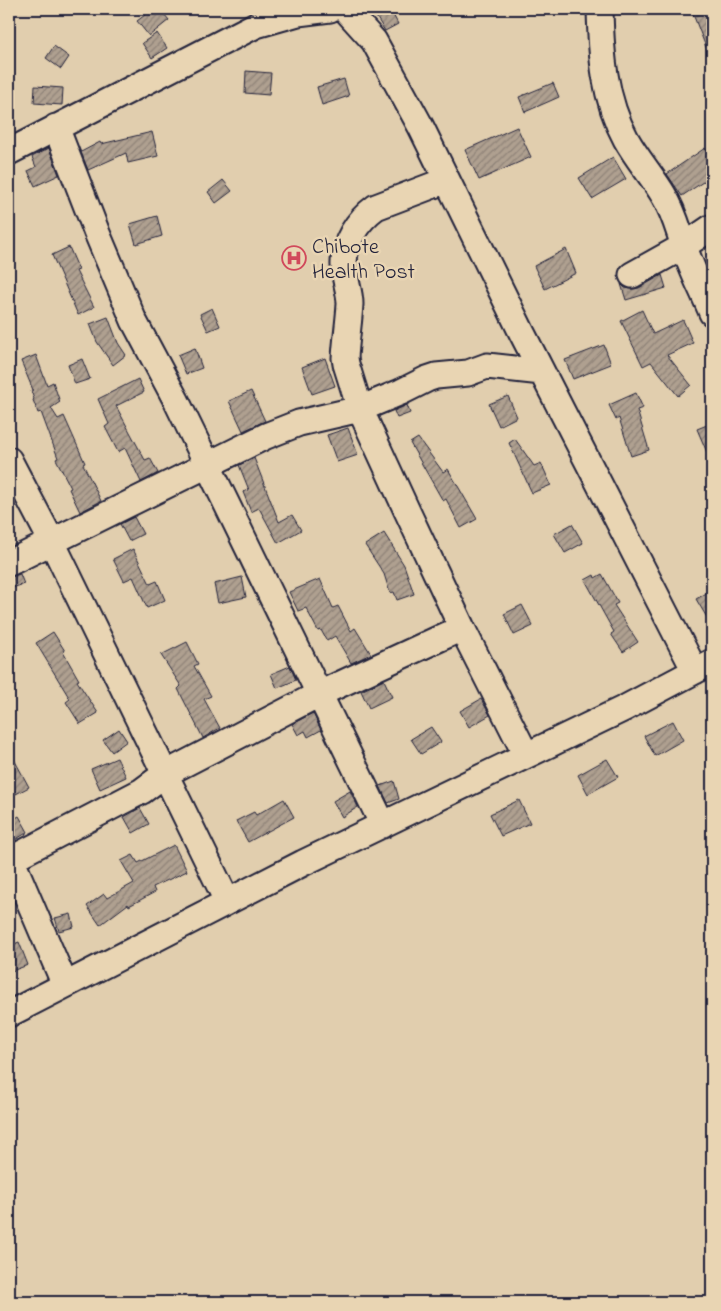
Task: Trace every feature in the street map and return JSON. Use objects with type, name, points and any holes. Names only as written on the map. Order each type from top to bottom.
[{"type":"street","points":[[9,152],[257,17],[330,9]]},
{"type":"street","points":[[9,1014],[227,901],[625,708],[703,667],[542,372],[421,127],[374,41],[345,9]]},
{"type":"street","points":[[600,9],[608,95],[615,117],[626,140],[664,196],[675,218],[684,246],[712,313]]},
{"type":"street","points":[[56,127],[124,300],[208,465],[383,825]]},
{"type":"street","points":[[446,180],[376,207],[357,223],[344,254],[344,267],[350,303],[345,358],[360,409],[462,628],[526,755]]},
{"type":"street","points":[[632,275],[684,246],[712,227]]},
{"type":"street","points":[[9,563],[266,436],[299,423],[360,409],[402,392],[426,378],[460,375],[487,366],[542,372]]},
{"type":"street","points":[[9,460],[52,542],[227,901]]},
{"type":"street","points":[[65,985],[10,856],[142,791],[165,774],[320,694],[462,628]]},
{"type":"building","points":[[153,9],[160,9],[169,20],[149,36],[137,21]]},
{"type":"building","points":[[390,9],[398,24],[385,31],[375,15]]},
{"type":"building","points":[[691,9],[712,9],[712,60],[711,60]]},
{"type":"building","points":[[157,33],[167,48],[152,58],[142,43]]},
{"type":"building","points":[[54,46],[69,57],[61,69],[46,58]]},
{"type":"building","points":[[246,71],[271,73],[269,95],[245,93]]},
{"type":"building","points":[[344,79],[349,96],[322,105],[317,87]]},
{"type":"building","points":[[553,83],[559,97],[525,112],[519,97]]},
{"type":"building","points":[[35,86],[63,88],[62,105],[34,103]]},
{"type":"building","points":[[517,127],[531,157],[479,180],[465,150]]},
{"type":"building","points":[[152,132],[158,156],[128,163],[126,153],[88,170],[81,152],[100,142],[101,144]]},
{"type":"building","points":[[49,148],[59,175],[35,186],[28,171],[36,167],[32,157]]},
{"type":"building","points":[[705,148],[712,158],[712,176],[682,196],[667,174]]},
{"type":"building","points":[[613,157],[626,179],[592,199],[579,178]]},
{"type":"building","points":[[223,180],[232,191],[216,203],[208,192]]},
{"type":"building","points":[[157,216],[162,236],[136,244],[130,224]]},
{"type":"building","points":[[69,247],[79,270],[76,271],[94,307],[78,315],[52,255]]},
{"type":"building","points":[[566,249],[576,273],[545,289],[534,266]]},
{"type":"building","points":[[662,275],[666,288],[626,300],[621,284],[625,288],[639,288]]},
{"type":"building","points":[[212,308],[220,326],[208,331],[200,314]]},
{"type":"building","points":[[642,310],[653,334],[683,320],[693,343],[667,355],[691,385],[678,396],[651,362],[643,366],[621,321]]},
{"type":"building","points":[[108,317],[118,343],[126,355],[113,365],[97,342],[90,324]]},
{"type":"building","points":[[604,345],[611,364],[573,379],[565,360]]},
{"type":"building","points":[[195,348],[202,368],[186,374],[178,355]]},
{"type":"building","points":[[36,355],[47,385],[53,382],[60,402],[51,408],[58,419],[64,416],[85,463],[83,464],[101,501],[80,512],[69,489],[71,488],[56,459],[58,458],[41,412],[38,413],[31,391],[33,390],[21,361]]},
{"type":"building","points":[[325,358],[335,386],[312,394],[302,367]]},
{"type":"building","points":[[82,359],[90,379],[75,384],[68,365]]},
{"type":"building","points":[[138,379],[144,392],[116,406],[145,460],[150,458],[158,473],[141,482],[125,448],[118,452],[105,427],[109,424],[98,399]]},
{"type":"building","points":[[251,391],[265,421],[243,431],[229,401]]},
{"type":"building","points":[[636,393],[643,408],[637,410],[649,450],[631,456],[619,418],[616,420],[609,405]]},
{"type":"building","points":[[508,396],[517,417],[499,426],[489,404]]},
{"type":"building","points":[[407,405],[410,413],[397,418],[394,411]]},
{"type":"building","points":[[712,423],[712,464],[697,429]]},
{"type":"building","points":[[348,428],[358,455],[337,462],[327,435]]},
{"type":"building","points":[[418,438],[443,472],[448,469],[477,519],[461,528],[446,499],[443,501],[410,443]]},
{"type":"building","points":[[515,439],[534,466],[541,463],[551,485],[532,493],[509,443]]},
{"type":"building","points":[[254,458],[279,522],[292,515],[301,530],[278,543],[259,508],[251,512],[243,492],[249,490],[239,465]]},
{"type":"building","points":[[134,517],[143,534],[129,541],[120,524]]},
{"type":"building","points":[[572,524],[583,543],[565,553],[554,534]]},
{"type":"building","points":[[384,533],[404,565],[414,594],[397,600],[394,592],[390,593],[384,574],[365,545]]},
{"type":"building","points":[[133,549],[150,584],[157,581],[165,600],[147,608],[133,577],[124,581],[113,559]]},
{"type":"building","points":[[20,574],[24,584],[9,589],[9,577]]},
{"type":"building","points":[[602,574],[618,603],[614,605],[638,642],[623,652],[611,634],[614,632],[585,580],[594,575],[595,578]]},
{"type":"building","points":[[242,577],[246,597],[218,603],[214,584]]},
{"type":"building","points":[[320,579],[333,608],[338,606],[351,631],[355,628],[371,654],[351,663],[335,636],[327,641],[321,630],[318,631],[306,608],[298,611],[289,592]]},
{"type":"building","points":[[712,590],[712,626],[696,599]]},
{"type":"building","points":[[522,605],[533,626],[514,635],[504,614]]},
{"type":"building","points":[[53,632],[65,651],[63,652],[79,680],[77,681],[98,713],[80,724],[66,702],[70,699],[36,643]]},
{"type":"building","points":[[187,642],[198,664],[194,666],[211,696],[204,699],[220,728],[203,738],[178,689],[181,686],[161,655]]},
{"type":"building","points":[[290,666],[296,680],[277,688],[271,674]]},
{"type":"building","points":[[384,680],[392,697],[369,708],[361,691]]},
{"type":"building","points":[[481,699],[490,715],[469,727],[460,711]]},
{"type":"building","points":[[313,713],[321,730],[308,737],[305,731],[298,735],[292,724]]},
{"type":"building","points":[[673,721],[683,740],[655,756],[644,736]]},
{"type":"building","points":[[431,727],[441,742],[421,754],[411,739]]},
{"type":"building","points":[[119,729],[127,741],[112,752],[103,740]]},
{"type":"building","points":[[9,750],[29,787],[16,794],[9,782]]},
{"type":"building","points":[[117,758],[126,777],[100,789],[91,769]]},
{"type":"building","points":[[607,759],[618,777],[588,794],[578,775]]},
{"type":"building","points":[[394,781],[399,799],[388,803],[380,786]]},
{"type":"building","points":[[350,791],[358,807],[342,817],[333,801]]},
{"type":"building","points":[[284,799],[294,817],[248,842],[236,821],[254,812],[256,815]]},
{"type":"building","points":[[519,800],[530,823],[501,836],[490,814]]},
{"type":"building","points":[[140,808],[149,824],[133,833],[124,817]]},
{"type":"building","points":[[19,816],[28,832],[13,841],[9,840],[9,822]]},
{"type":"building","points":[[174,845],[187,871],[153,887],[155,892],[129,906],[128,904],[100,925],[87,906],[104,894],[107,898],[134,883],[121,861],[133,855],[138,863]]},
{"type":"building","points":[[71,914],[74,927],[59,931],[55,918]]},
{"type":"building","points":[[19,942],[28,965],[9,972],[9,946]]},
{"type":"place","name":"Chibote Health Post","points":[[294,258]]}]
